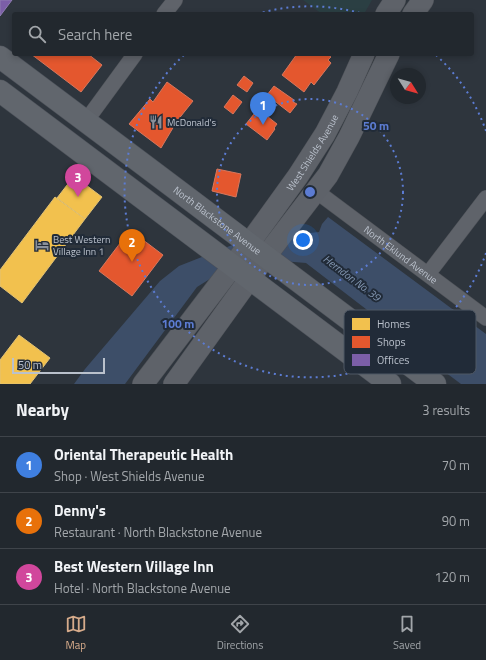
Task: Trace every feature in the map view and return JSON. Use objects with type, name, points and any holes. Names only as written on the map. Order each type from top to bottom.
[{"type":"main road","points":[[387,12],[395,0]]},
{"type":"main road","points":[[414,12],[423,0]]},
{"type":"main road","name":"West Shields Avenue","points":[[143,384],[298,176],[325,134],[347,92],[363,56]]},
{"type":"main road","points":[[174,384],[266,256],[328,175],[349,137],[388,56]]},
{"type":"main road","name":"North Blackstone Avenue","points":[[0,57],[344,315]]},
{"type":"main road","points":[[0,91],[344,350]]},
{"type":"main road","points":[[377,374],[390,384]]},
{"type":"main road","name":"North Blackstone Avenue","points":[[422,374],[435,384]]},
{"type":"street","points":[[166,12],[175,0]]},
{"type":"street","points":[[86,121],[134,56]]},
{"type":"street","name":"North Eklund Avenue","points":[[316,191],[475,310]]},
{"type":"street","points":[[428,274],[486,198]]},
{"type":"street","name":"North Eklund Avenue","points":[[476,310],[486,318]]},
{"type":"green space","points":[[303,0],[372,0],[365,12],[319,12]]},
{"type":"water","name":"Herndon No. 39","points":[[328,217],[454,310],[367,310],[306,263],[282,261],[213,277],[197,287],[125,384],[74,384],[160,281],[179,266],[245,240],[319,232],[322,224]]},
{"type":"water","points":[[476,327],[486,334],[486,384],[461,384],[448,374],[476,374]]},
{"type":"building: Homes","points":[[74,176],[102,197],[85,219],[57,198]]},
{"type":"building: Homes","name":"Best Western Village Inn 1","points":[[55,197],[85,219],[22,303],[0,286],[0,270]]},
{"type":"building: Homes","points":[[19,335],[50,358],[30,384],[0,384],[0,360]]},
{"type":"building: Shops","points":[[34,56],[91,56],[102,65],[81,92]]},
{"type":"building: Shops","points":[[296,56],[331,57],[328,60],[331,63],[314,85],[311,82],[304,92],[282,75]]},
{"type":"building: Shops","points":[[244,76],[253,83],[247,92],[237,85]]},
{"type":"building: Shops","points":[[167,82],[193,101],[177,121],[161,148],[129,124],[150,99],[153,102]]},
{"type":"building: Shops","points":[[274,86],[294,100],[293,102],[297,104],[290,113],[267,95]]},
{"type":"building: Shops","points":[[233,95],[242,102],[233,114],[224,107]]},
{"type":"building: Shops","points":[[258,109],[277,124],[267,140],[246,124]]},
{"type":"building: Shops","points":[[217,169],[241,174],[236,197],[212,191]]},
{"type":"building: Shops","points":[[130,230],[163,255],[132,296],[99,271]]},
{"type":"building: Offices","points":[[0,0],[12,0],[0,16]]},
{"type":"place","name":"McDonald's","points":[[156,122]]},
{"type":"place","name":"Oriental Therapeutic Health","points":[[263,125]]},
{"type":"place","name":"Best Western Village Inn","points":[[78,197]]},
{"type":"place","name":"Best Western Village Inn 1","points":[[42,245]]},
{"type":"place","name":"Denny's","points":[[132,262]]}]
